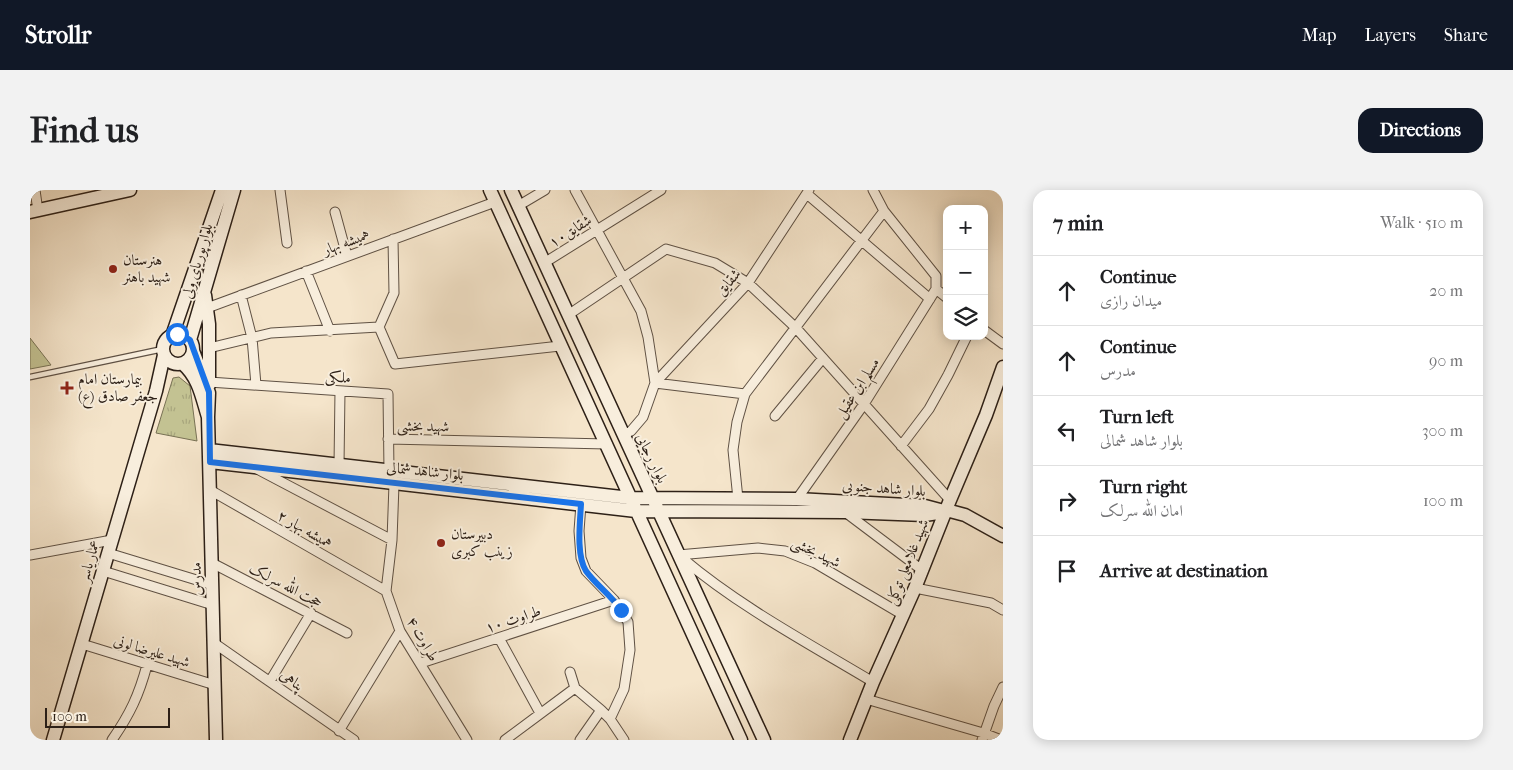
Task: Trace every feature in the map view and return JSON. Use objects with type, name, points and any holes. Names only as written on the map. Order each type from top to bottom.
[{"type":"street","points":[[35,190],[34,211],[130,190]]},
{"type":"street","name":"بلوار پوریای ولی","points":[[172,336],[222,190]]},
{"type":"street","name":"بلوار پوریای ولی","points":[[192,346],[205,291],[234,190]]},
{"type":"street","points":[[280,190],[288,243]]},
{"type":"street","name":"بلوار رجایی","points":[[511,190],[764,740]]},
{"type":"street","points":[[518,206],[545,190]]},
{"type":"street","points":[[575,190],[624,277],[641,311],[648,336],[655,383],[642,417],[631,431],[623,434]]},
{"type":"street","name":"شقایق۱۰","points":[[544,263],[661,190]]},
{"type":"street","points":[[873,190],[884,211],[936,276],[936,289],[943,295]]},
{"type":"street","points":[[808,192],[930,299]]},
{"type":"street","name":"شقایق","points":[[655,383],[748,282],[808,192]]},
{"type":"street","points":[[492,196],[740,740]]},
{"type":"street","name":"همیشه بهار","points":[[207,308],[393,239],[492,196]]},
{"type":"street","points":[[738,499],[733,450],[736,422],[745,394],[884,211]]},
{"type":"street","points":[[335,212],[347,256]]},
{"type":"street","points":[[393,239],[394,293],[379,327],[395,364],[560,346]]},
{"type":"street","points":[[568,315],[666,249],[715,263],[748,282],[796,328],[901,446],[950,511],[965,515],[1003,536]]},
{"type":"street","points":[[306,271],[330,331]]},
{"type":"street","name":"مسلم ابن عقیل","points":[[797,499],[864,404],[936,289]]},
{"type":"street","points":[[205,291],[209,324],[209,387]]},
{"type":"street","points":[[241,295],[252,338],[256,385]]},
{"type":"street","points":[[209,348],[271,333],[379,327]]},
{"type":"street","points":[[988,333],[1003,344]]},
{"type":"street","points":[[182,335],[192,346],[192,357],[180,364],[167,360],[164,352],[166,341],[172,336],[182,335]]},
{"type":"street","points":[[901,446],[928,409],[948,375],[965,340]]},
{"type":"street","name":"مدرس","points":[[192,346],[209,387],[208,417],[216,740]]},
{"type":"street","name":"عمار یاسر","points":[[53,740],[156,391],[164,352]]},
{"type":"street","points":[[775,416],[823,358]]},
{"type":"street","name":"مدرس","points":[[180,364],[190,370],[196,381],[208,417]]},
{"type":"street","name":"عمار یاسر","points":[[156,391],[180,364]]},
{"type":"street","name":"شهید غلامعلی توکلی","points":[[850,740],[986,415],[1003,367]]},
{"type":"street","points":[[655,383],[745,394]]},
{"type":"street","name":"ملکی","points":[[209,387],[256,385],[388,394],[389,471]]},
{"type":"street","points":[[339,465],[340,391]]},
{"type":"street","name":"شهید بخشی","points":[[388,439],[606,444]]},
{"type":"street","name":"بلوار شاهد شمالی","points":[[209,456],[339,465],[630,498],[654,498]]},
{"type":"street","name":"بلوار شاهد شمالی","points":[[209,456],[254,468],[636,511]]},
{"type":"street","points":[[254,468],[392,540]]},
{"type":"street","name":"طراوت ۴","points":[[394,484],[392,540],[386,592],[400,631],[467,740]]},
{"type":"street","name":"همیشه بهار ۲","points":[[210,490],[386,592]]},
{"type":"street","name":"بلوار شاهد جنوبی","points":[[654,498],[797,499],[947,506]]},
{"type":"street","points":[[581,504],[579,531],[581,558],[586,571],[614,600],[628,622],[630,650],[624,689],[610,719]]},
{"type":"street","name":"بلوار شاهد جنوبی","points":[[636,511],[845,512],[925,515],[947,506]]},
{"type":"street","points":[[845,512],[922,570]]},
{"type":"street","points":[[30,555],[112,540]]},
{"type":"street","name":"شهید بخشی","points":[[678,555],[758,548],[785,551],[814,563],[903,616]]},
{"type":"street","points":[[108,553],[212,586]]},
{"type":"street","points":[[678,555],[704,577],[771,621],[873,682]]},
{"type":"street","name":"حجت الله سرلک","points":[[212,563],[312,613],[347,633]]},
{"type":"street","points":[[103,571],[213,604]]},
{"type":"street","points":[[915,588],[991,603],[1003,610]]},
{"type":"street","name":"طراوت ۱۰","points":[[421,663],[614,600]]},
{"type":"street","points":[[270,681],[312,613]]},
{"type":"street","points":[[339,730],[400,631]]},
{"type":"street","points":[[499,638],[540,713]]},
{"type":"street","name":"پناهی","points":[[214,643],[354,740]]},
{"type":"street","name":"شهید علیرضا لونی","points":[[82,644],[215,685]]},
{"type":"street","points":[[112,740],[127,718],[140,690],[147,665]]},
{"type":"street","points":[[570,672],[574,688],[610,719],[624,740]]},
{"type":"street","points":[[505,740],[574,688]]},
{"type":"street","points":[[983,736],[1003,689]]},
{"type":"street","points":[[866,699],[1001,740]]},
{"type":"street","points":[[580,740],[601,710]]},
{"type":"lane","points":[[30,377],[164,352]]},
{"type":"green space","points":[[30,338],[51,365],[30,369]]},
{"type":"green space","points":[[179,377],[190,386],[197,441],[156,433],[173,378]]},
{"type":"place","name":"هنرستان شهید باهنر","points":[[113,269]]},
{"type":"place","name":"بیمارستان امام جعفر صادق (ع)","points":[[67,388]]},
{"type":"place","name":"دبیرستان زینب کبری","points":[[441,543]]},
{"type":"route","points":[[177,334],[190,340],[209,392],[210,462],[581,504],[579,531],[581,558],[586,571],[621,610]]}]
